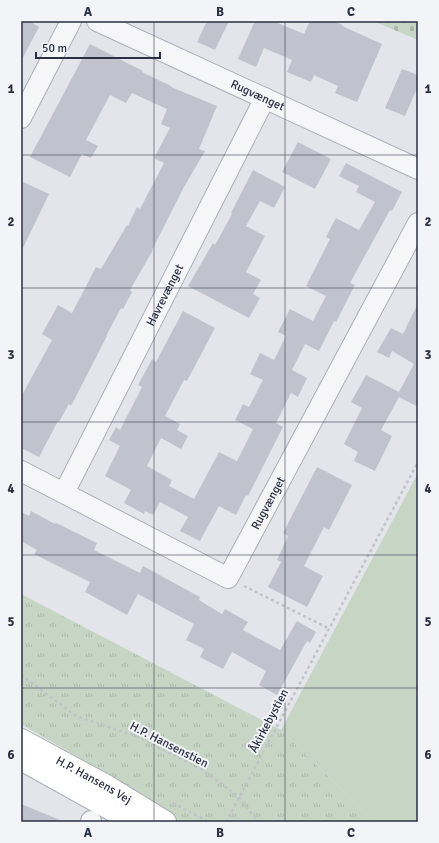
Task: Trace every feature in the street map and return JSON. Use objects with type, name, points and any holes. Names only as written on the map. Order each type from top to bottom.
[{"type":"street","points":[[21,118],[71,21]]},
{"type":"street","name":"Rugvænget","points":[[97,21],[418,169]]},
{"type":"street","name":"Havrevænget","points":[[64,493],[265,98]]},
{"type":"street","name":"Rugvænget","points":[[228,578],[418,223]]},
{"type":"street","points":[[21,471],[228,578]]},
{"type":"street","name":"H.P. Hansens Vej","points":[[21,740],[108,787],[165,822]]},
{"type":"street","name":"H.P. Hansens Vej","points":[[21,759],[134,822]]},
{"type":"path","name":"Åkirkebystien","points":[[226,822],[328,628],[418,462]]},
{"type":"path","points":[[228,578],[328,628]]},
{"type":"path","name":"H.P. Hansenstien","points":[[21,675],[76,716],[136,736],[201,769],[239,797],[258,822]]},
{"type":"green space","points":[[373,21],[418,21],[418,40]]},
{"type":"green space","points":[[418,473],[418,822],[375,822],[281,730]]},
{"type":"green space","points":[[21,594],[281,730],[375,822],[179,822],[136,791],[21,724]]},
{"type":"building","points":[[21,21],[29,21],[39,27],[21,61]]},
{"type":"building","points":[[207,21],[229,21],[215,50],[197,42]]},
{"type":"building","points":[[255,21],[273,21],[304,34],[310,21],[333,21],[382,44],[357,102],[335,93],[338,86],[314,75],[311,82],[287,72],[292,60],[264,48],[256,67],[238,59]]},
{"type":"building","points":[[90,44],[171,87],[217,106],[199,149],[205,151],[184,187],[153,250],[130,290],[132,292],[123,309],[121,308],[106,336],[71,406],[69,404],[59,422],[58,421],[39,457],[21,448],[21,397],[52,340],[42,334],[58,305],[72,313],[96,267],[101,269],[127,225],[128,226],[137,207],[140,209],[164,163],[154,158],[170,128],[161,124],[167,109],[132,93],[126,103],[110,95],[86,140],[98,146],[91,158],[82,154],[70,177],[30,157]]},
{"type":"building","points":[[402,69],[418,75],[418,86],[405,116],[385,108]]},
{"type":"building","points":[[298,142],[331,159],[315,189],[282,172]]},
{"type":"building","points":[[346,163],[402,192],[392,211],[390,210],[350,283],[355,285],[319,351],[305,344],[292,370],[307,378],[298,397],[291,393],[276,423],[283,427],[248,496],[246,495],[236,515],[219,506],[200,541],[180,531],[188,517],[160,502],[153,515],[145,511],[144,514],[124,503],[131,490],[105,476],[120,446],[109,440],[116,427],[120,430],[142,387],[138,385],[152,359],[156,362],[183,311],[215,328],[187,381],[184,380],[165,416],[180,424],[177,430],[188,436],[181,449],[161,438],[147,466],[172,480],[169,486],[194,499],[219,452],[237,461],[253,429],[235,420],[243,404],[249,407],[263,380],[250,374],[260,353],[274,360],[286,336],[278,332],[290,309],[313,321],[326,296],[306,286],[330,239],[326,237],[336,218],[359,230],[375,202],[356,192],[359,186],[339,176]]},
{"type":"building","points":[[253,170],[285,187],[274,208],[260,201],[246,226],[265,236],[246,272],[261,280],[253,294],[260,298],[249,318],[188,286],[213,243],[215,245]]},
{"type":"building","points":[[21,181],[49,194],[21,252]]},
{"type":"building","points":[[418,303],[418,407],[399,397],[381,430],[392,436],[375,471],[354,461],[358,452],[344,444],[362,408],[351,402],[366,375],[399,392],[414,364],[392,351],[389,358],[377,352],[391,328],[403,334]]},
{"type":"building","points":[[317,467],[352,485],[329,530],[324,527],[304,566],[323,576],[307,607],[268,587],[281,562],[277,560],[288,536],[283,533]]},
{"type":"building","points":[[31,511],[55,524],[56,523],[97,543],[94,550],[140,573],[143,566],[200,597],[199,600],[222,614],[225,609],[248,622],[243,630],[280,650],[297,621],[316,632],[310,643],[307,641],[277,695],[259,685],[266,671],[232,652],[223,669],[200,657],[204,649],[186,640],[194,624],[138,594],[127,615],[85,592],[90,582],[34,554],[37,550],[21,541],[21,512],[29,516]]},
{"type":"building","points":[[21,804],[65,822],[21,822]]}]
